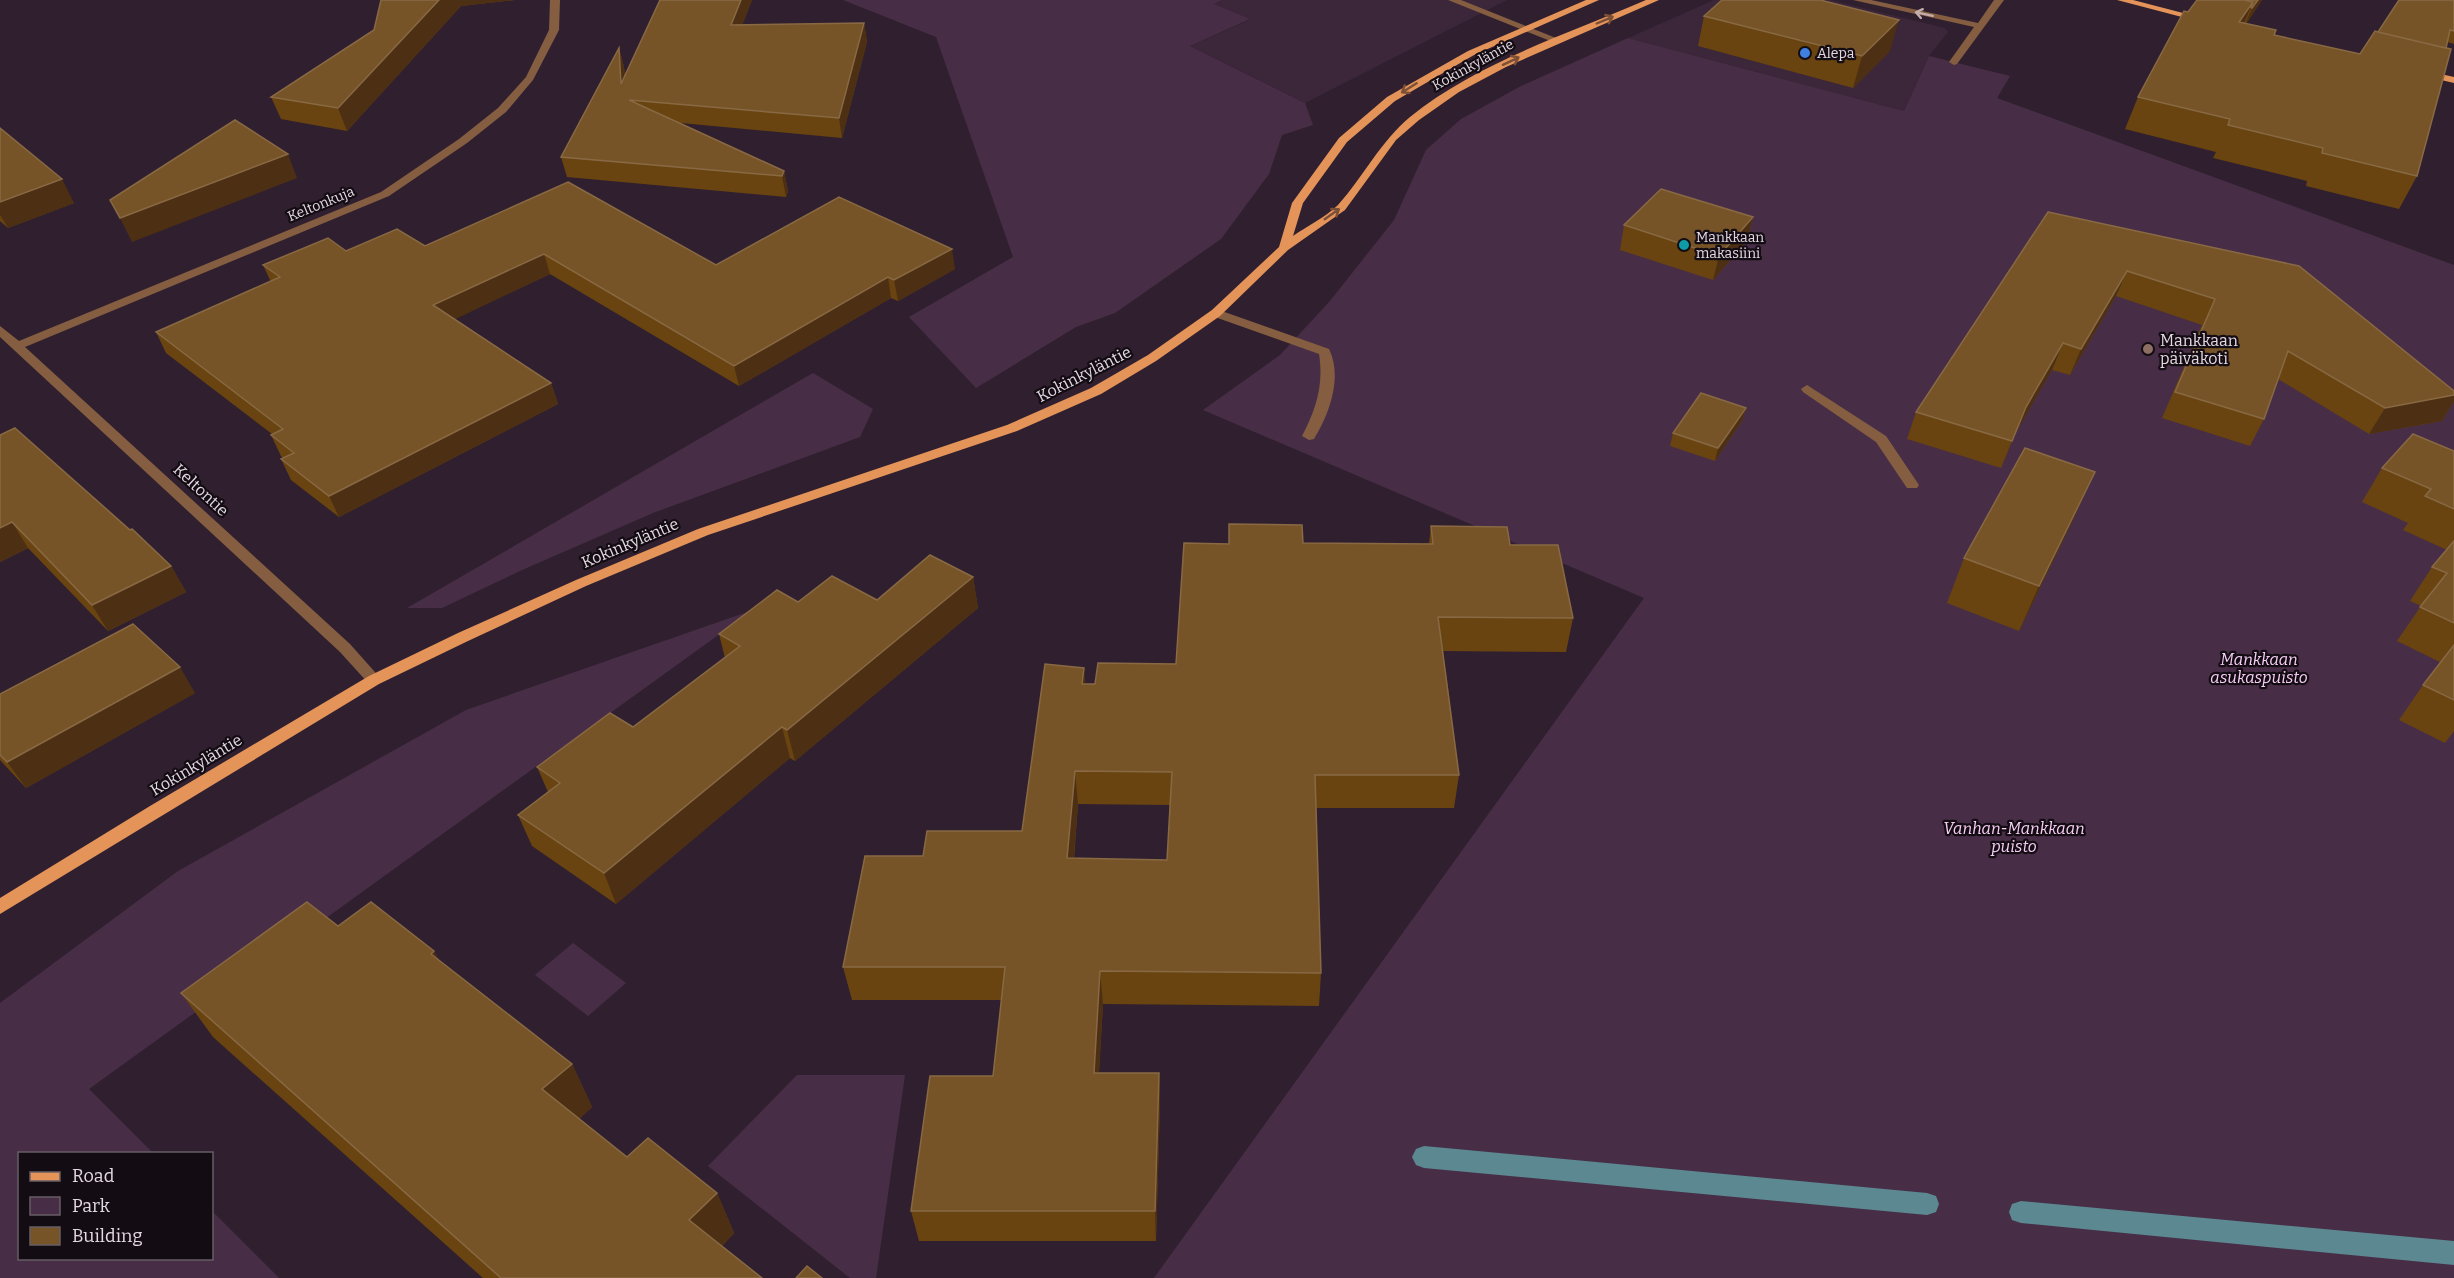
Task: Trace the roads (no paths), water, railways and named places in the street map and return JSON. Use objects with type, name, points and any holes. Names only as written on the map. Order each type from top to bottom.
[{"type":"main road","name":"Kokinkyläntie","points":[[1284,248],[1298,203],[1343,140],[1391,99],[1471,53],[1594,0]]},
{"type":"main road","name":"Kokinkyläntie","points":[[0,907],[156,810],[374,680],[581,583],[703,532],[1012,428],[1096,391],[1152,358],[1216,313],[1284,248],[1341,208],[1392,138],[1415,118],[1455,90],[1556,40],[1654,0]]},
{"type":"main road","points":[[2122,0],[2215,22]]},
{"type":"main road","points":[[2408,69],[2454,81]]},
{"type":"street","name":"Keltonkuja","points":[[19,345],[385,194],[463,141],[502,110],[530,78],[554,30],[555,0]]},
{"type":"street","points":[[1453,0],[1556,40]]},
{"type":"street","points":[[1858,0],[1981,26]]},
{"type":"street","points":[[1954,62],[1999,0]]},
{"type":"street","points":[[1216,313],[1325,352],[1330,375],[1325,405],[1309,436]]},
{"type":"street","name":"Keltontie","points":[[0,330],[19,345],[345,648],[374,680]]},
{"type":"street","points":[[1808,389],[1881,440],[1912,485]]},
{"type":"waterway","points":[[1424,1157],[1927,1204]]},
{"type":"waterway","points":[[2021,1212],[2454,1253]]},
{"type":"place","name":"Alepa","points":[[1805,53]]},
{"type":"place","name":"Mankkaan makasiini","points":[[1684,245]]},
{"type":"place","name":"Mankkaan päiväkoti","points":[[2148,349]]},
{"type":"park label","name":"Mankkaan asukaspuisto","points":[[2259,668]]},
{"type":"park label","name":"Vanhan-Mankkaan puisto","points":[[2014,837]]}]
